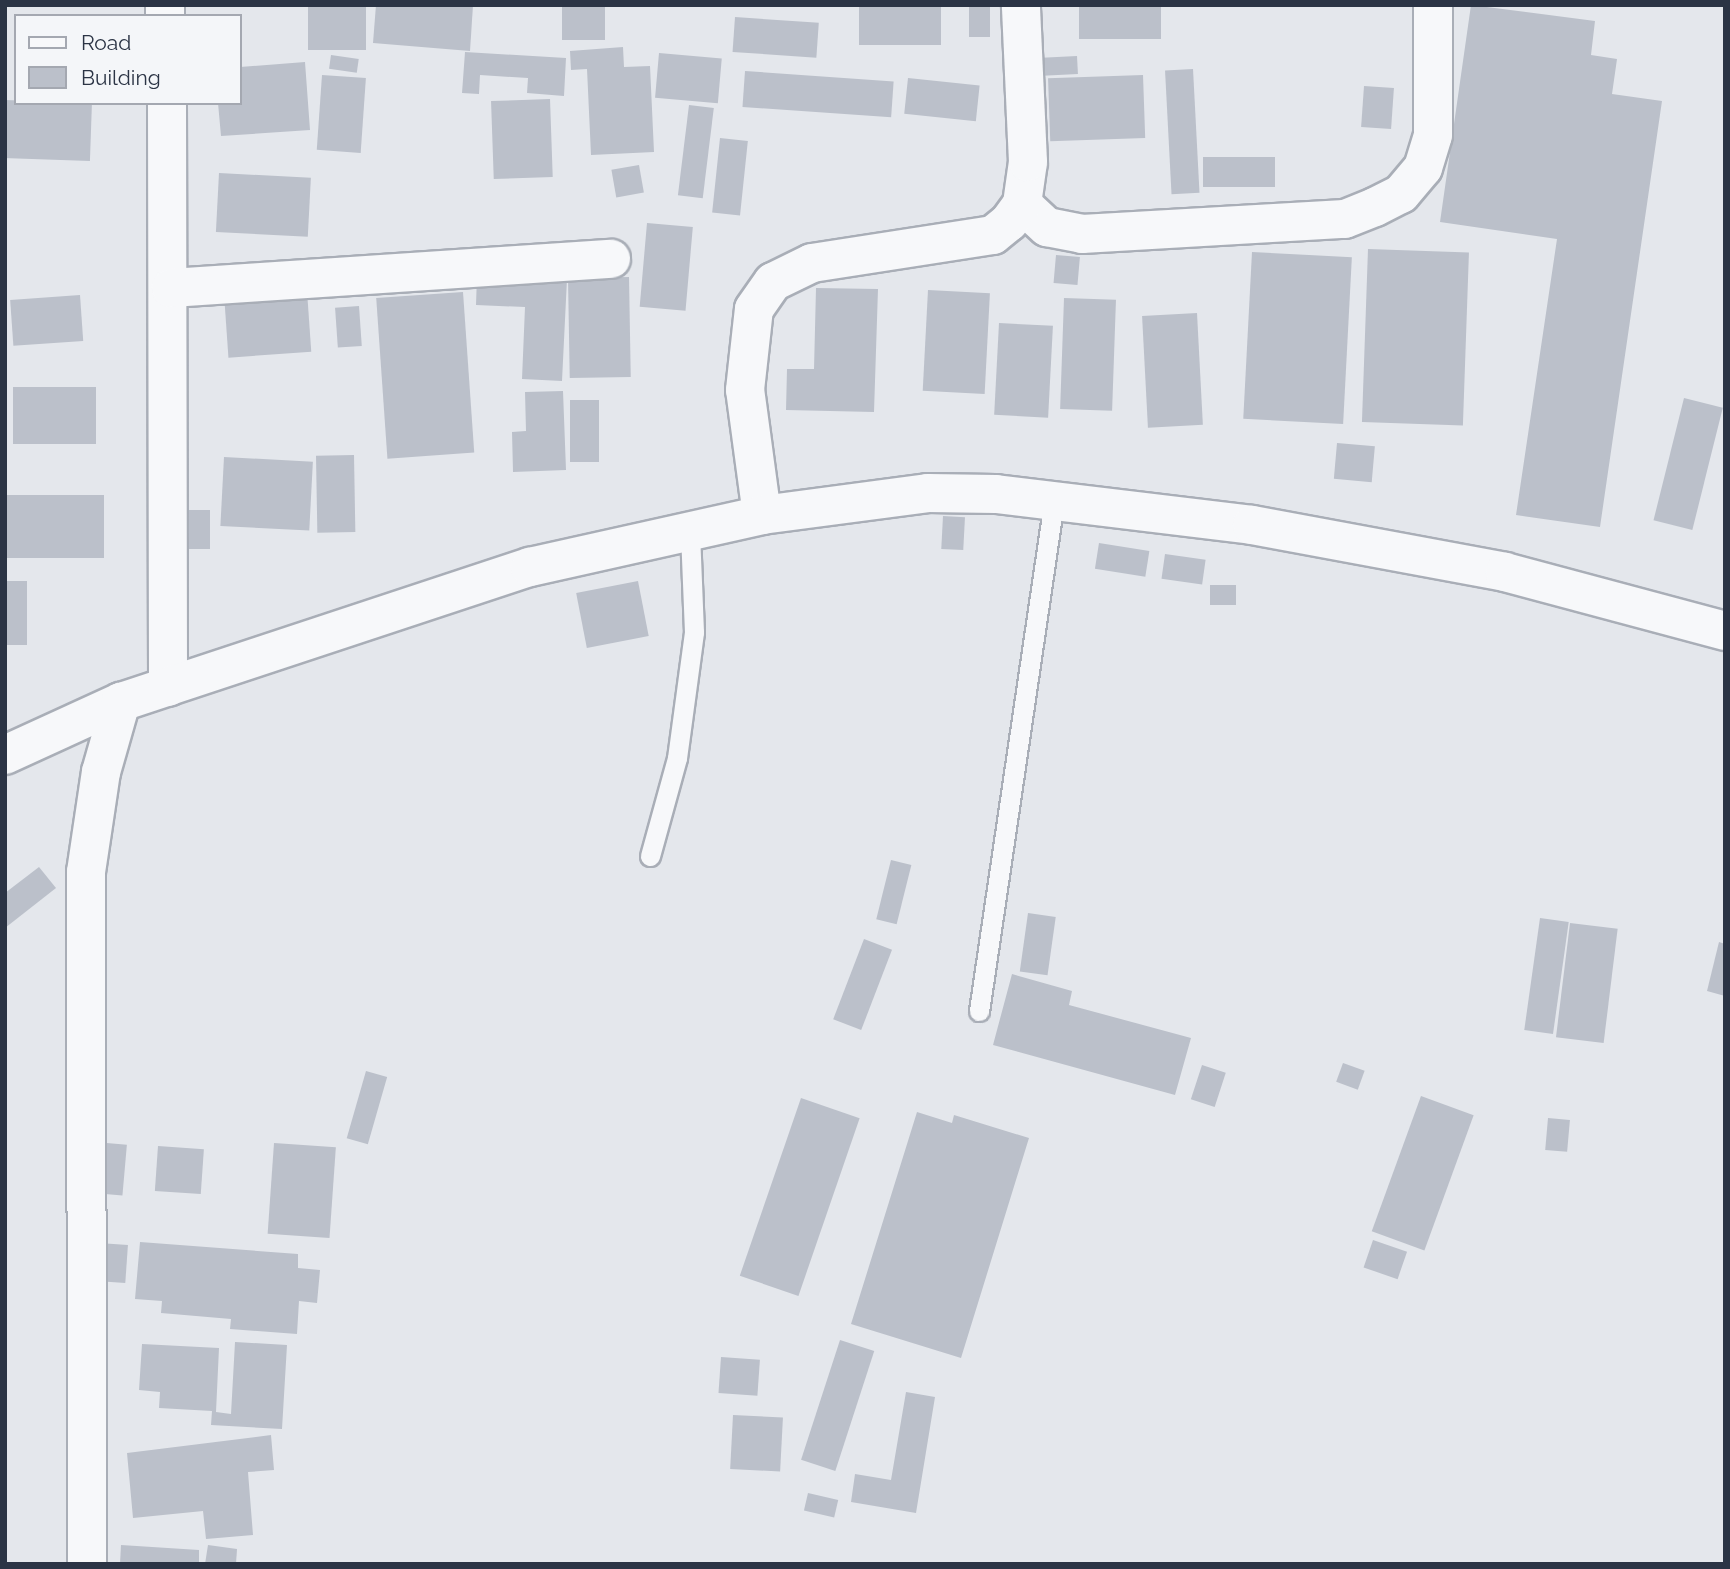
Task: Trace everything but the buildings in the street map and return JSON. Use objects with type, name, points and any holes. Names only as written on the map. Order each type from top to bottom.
[{"type":"street","points":[[762,515],[745,390],[746,347],[754,309],[774,282],[812,263],[993,235],[1022,204],[1028,162],[1021,5]]},
{"type":"street","points":[[1022,204],[1048,227],[1082,234],[1345,219],[1376,207],[1401,194],[1423,168],[1433,135],[1433,5]]},
{"type":"street","points":[[167,105],[171,288],[169,687]]},
{"type":"street","points":[[171,288],[611,258]]},
{"type":"street","points":[[5,755],[121,702],[530,567],[762,515],[928,493],[1054,501],[1252,525],[1505,572],[1725,631]]},
{"type":"street","points":[[87,1564],[86,872],[101,772],[121,702]]},
{"type":"lane","points":[[979,1012],[1054,501]]},
{"type":"lane","points":[[650,856],[677,758],[694,632],[690,531]]}]
